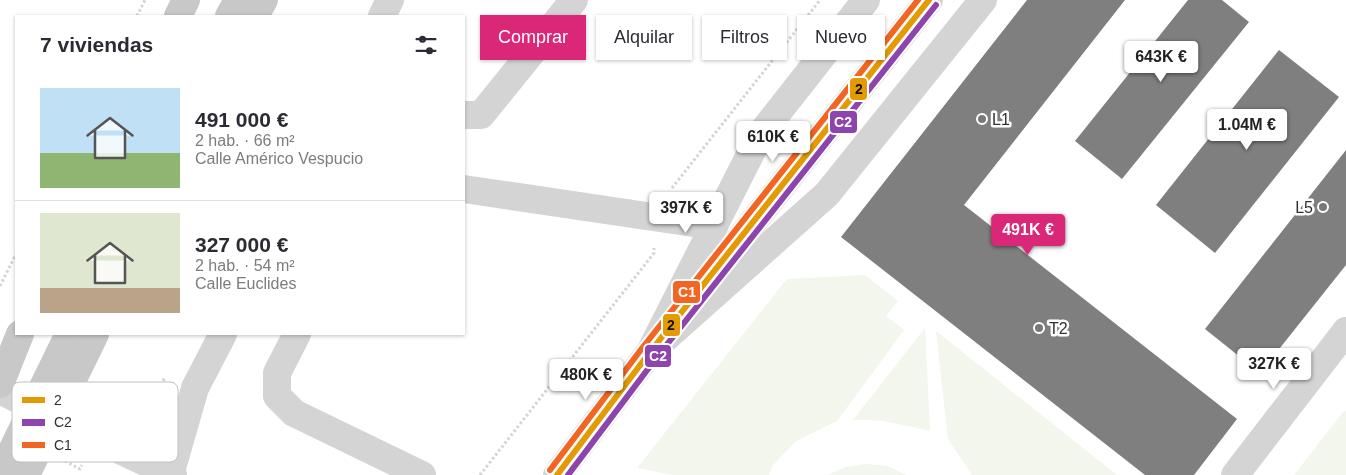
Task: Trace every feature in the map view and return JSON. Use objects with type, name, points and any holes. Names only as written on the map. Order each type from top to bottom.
[{"type":"main road","points":[[178,15],[186,0]]},
{"type":"main road","points":[[230,15],[238,0]]},
{"type":"main road","points":[[256,15],[264,0]]},
{"type":"main road","points":[[0,344],[15,325]]},
{"type":"main road","points":[[0,384],[20,335]]},
{"type":"main road","points":[[46,382],[69,335]]},
{"type":"main road","points":[[72,382],[95,335]]},
{"type":"main road","points":[[0,475],[12,450]]},
{"type":"main road","points":[[26,475],[32,462]]},
{"type":"street","points":[[382,15],[390,0]]},
{"type":"street","points":[[465,115],[481,115],[574,0]]},
{"type":"street","points":[[650,352],[760,136],[866,0]]},
{"type":"street","points":[[556,475],[650,352],[929,0]]},
{"type":"street","points":[[650,352],[828,194],[983,0]]},
{"type":"street","points":[[465,189],[714,226]]},
{"type":"street","points":[[1235,475],[1346,331]]},
{"type":"street","points":[[178,450],[195,388],[222,335]]},
{"type":"street","points":[[296,335],[277,373],[277,396],[294,413],[422,475]]},
{"type":"street","points":[[0,390],[12,396]]},
{"type":"street","points":[[144,462],[171,475],[175,462]]},
{"type":"path","points":[[138,15],[145,0]]},
{"type":"path","points":[[667,195],[820,0]]},
{"type":"path","points":[[480,475],[654,253],[655,246]]},
{"type":"path","points":[[0,286],[15,256]]},
{"type":"path","points":[[162,382],[166,377]]},
{"type":"shaded area","points":[[865,275],[898,301],[886,316],[904,330],[837,421],[796,441],[772,466],[769,475],[674,475],[637,468],[787,279]]},
{"type":"shaded area","points":[[925,328],[930,431],[882,421],[853,420]]},
{"type":"shaded area","points":[[936,331],[1117,475],[972,475],[948,439]]},
{"type":"shaded area","points":[[1344,411],[1346,411],[1346,475],[1294,475]]},
{"type":"shaded area","points":[[866,464],[887,466],[907,475],[828,475],[845,467]]},
{"type":"building","name":"T2","points":[[1027,0],[1125,0],[964,205],[1237,419],[1194,475],[1145,475],[841,237]]},
{"type":"building","points":[[1188,0],[1222,0],[1249,22],[1122,179],[1075,141]]},
{"type":"building","points":[[1279,50],[1339,97],[1215,253],[1156,205]]},
{"type":"building","name":"L5","points":[[1346,150],[1346,265],[1260,373],[1205,329]]},
{"type":"transit line","name":"C1","points":[[550,470],[643,347],[918,0]]},
{"type":"transit line","name":"2","points":[[557,475],[650,352],[929,0]]},
{"type":"transit line","name":"C2","points":[[568,475],[657,357],[936,5]]},
{"type":"place","name":"L1","points":[[982,119]]},
{"type":"place","name":"L5","points":[[1323,207]]},
{"type":"place","name":"T2","points":[[1039,328]]}]
